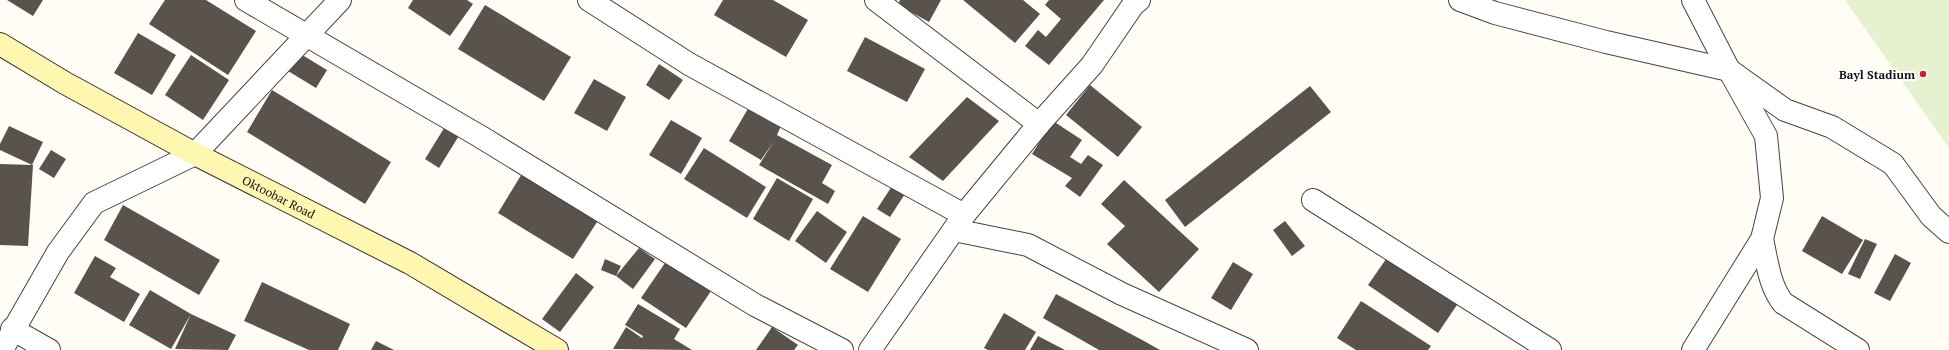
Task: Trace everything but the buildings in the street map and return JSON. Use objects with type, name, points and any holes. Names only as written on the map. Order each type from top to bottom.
[{"type":"street","points":[[246,0],[481,137],[755,305],[842,350]]},
{"type":"street","points":[[2,350],[12,329],[58,252],[94,203],[195,154],[340,0]]},
{"type":"street","points":[[589,0],[689,64],[959,223],[1028,245],[1122,294],[1247,350]]},
{"type":"street","points":[[876,0],[1039,124]]},
{"type":"street","points":[[1460,0],[1495,13],[1569,33],[1729,70],[1785,110],[1832,127],[1893,164],[1931,216],[1949,232]]},
{"type":"street","points":[[1693,350],[1762,239],[1772,198],[1766,136],[1729,70],[1694,0]]},
{"type":"street","points":[[870,350],[959,223],[1039,124],[1092,65],[1133,2]]},
{"type":"street","name":"Oktoobar Road","points":[[0,44],[65,83],[195,154],[410,263],[557,350]]},
{"type":"street","points":[[1313,200],[1550,350]]},
{"type":"street","points":[[1762,239],[1775,294],[1782,303],[1858,350]]},
{"type":"street","points":[[12,329],[49,350]]},
{"type":"green space","name":"Bayl Stadium","points":[[1845,0],[1949,0],[1949,148]]},
{"type":"place","name":"Bayl Stadium","points":[[1923,74]]}]
